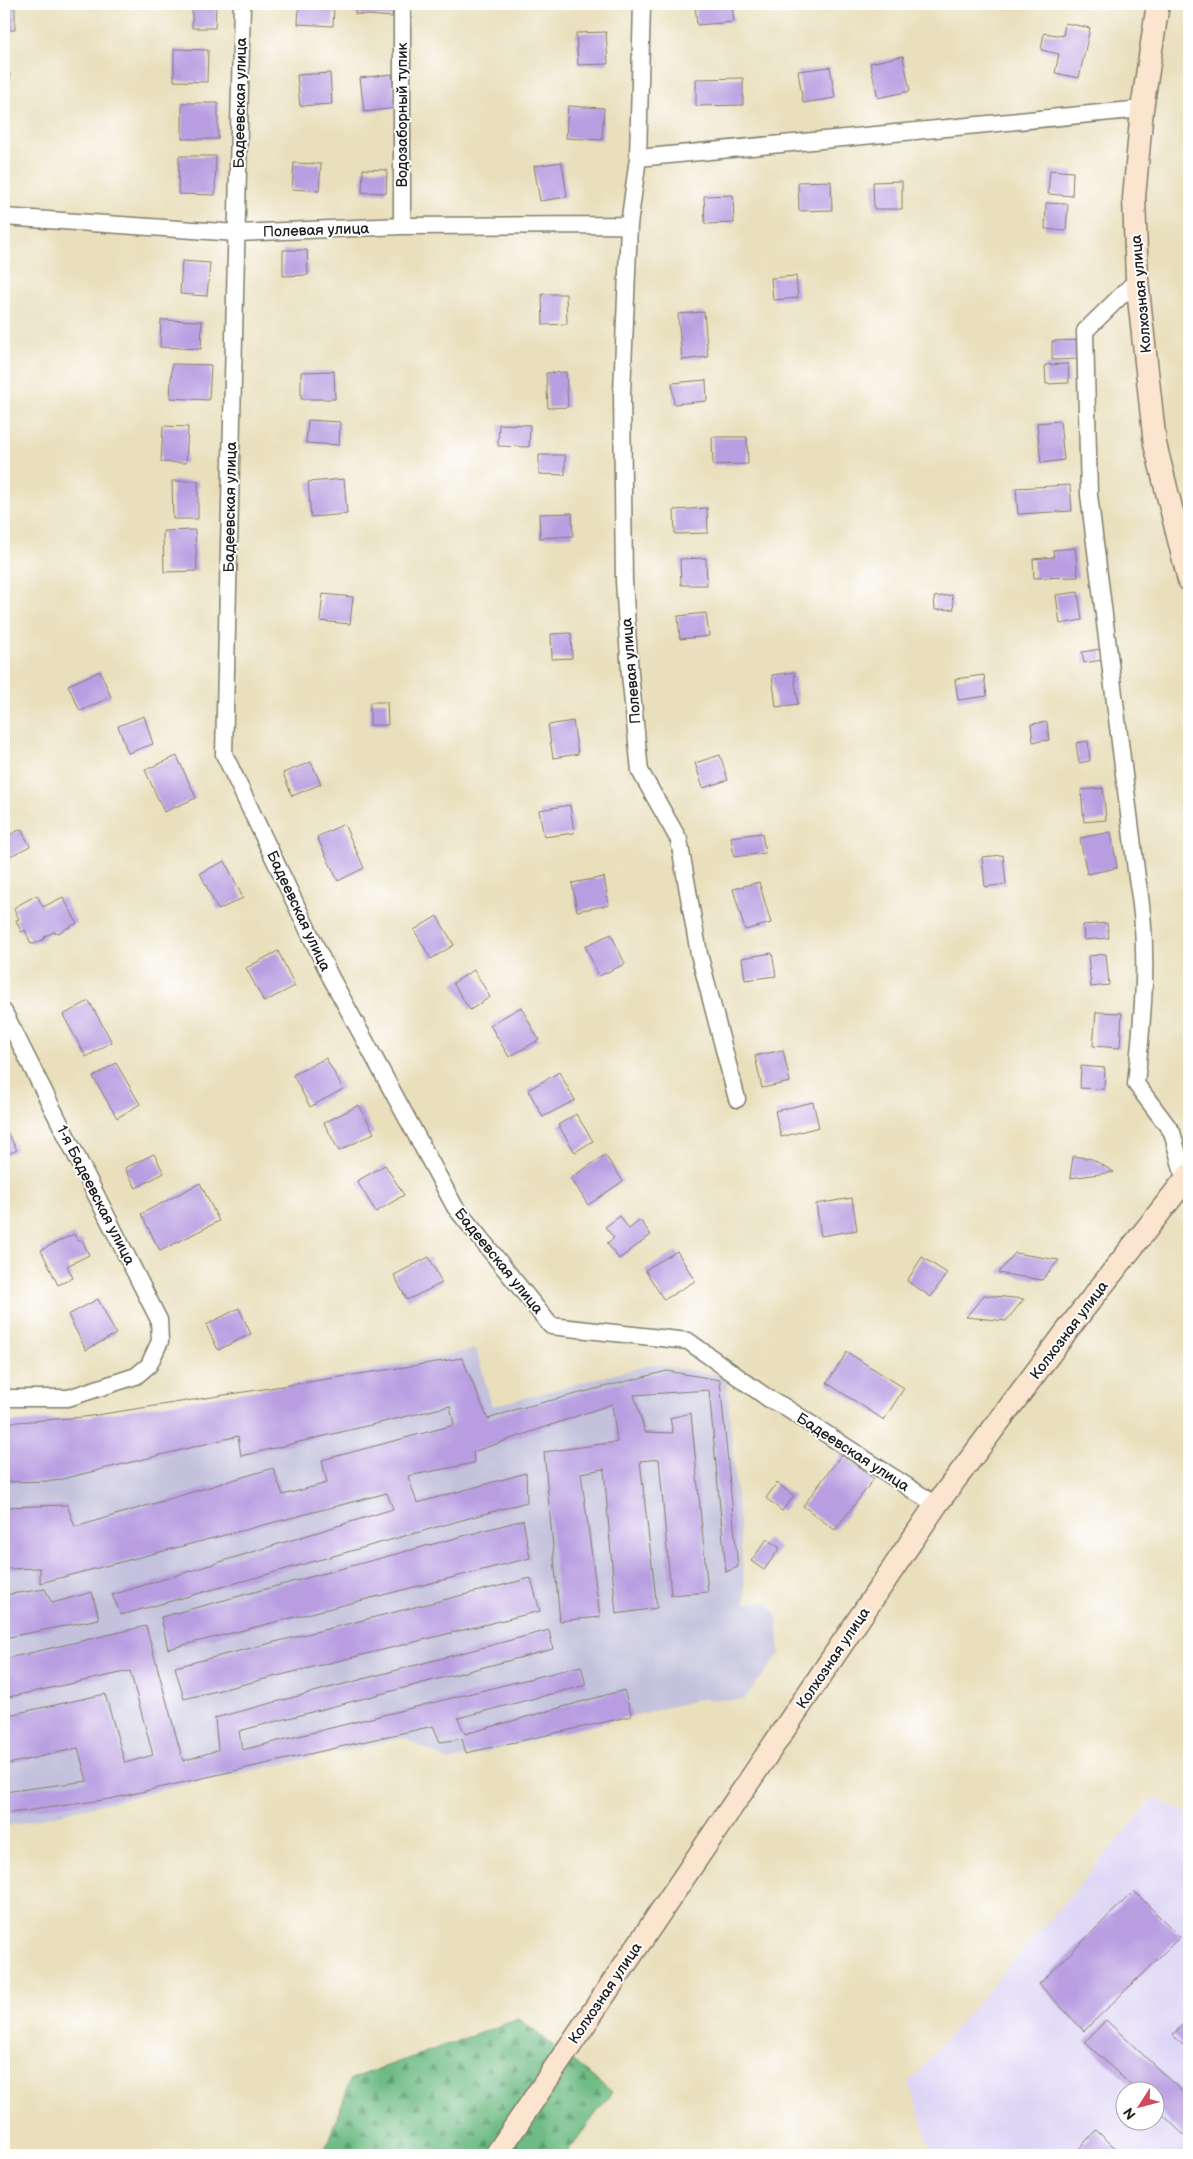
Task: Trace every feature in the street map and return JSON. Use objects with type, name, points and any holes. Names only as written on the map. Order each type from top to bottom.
[{"type":"main road","name":"Колхозная улица","points":[[1158,4],[1142,109],[1134,198],[1137,280],[1155,444],[1189,580]]},
{"type":"main road","name":"Колхозная улица","points":[[496,2155],[936,1505],[1082,1311],[1187,1178]]},
{"type":"street","name":"Бадеевская улица","points":[[242,4],[224,754],[330,976],[454,1207],[551,1326],[688,1341],[769,1399],[936,1505]]},
{"type":"street","name":"Водозаборный тупик","points":[[402,4],[402,226]]},
{"type":"street","name":"Полевая улица","points":[[642,4],[638,158],[630,225],[622,392],[624,581],[630,674],[640,771],[679,840],[699,954],[737,1099]]},
{"type":"street","points":[[638,158],[1142,109]]},
{"type":"street","name":"Полевая улица","points":[[4,217],[236,233],[402,226],[630,225]]},
{"type":"street","points":[[1137,280],[1085,331],[1089,495],[1129,820],[1143,913],[1144,1002],[1136,1084],[1172,1132],[1187,1178]]},
{"type":"street","name":"1-я Бадеевская улица","points":[[4,1012],[159,1320],[160,1341],[149,1365],[136,1376],[68,1398],[4,1398]]},
{"type":"shaded area","points":[[476,1349],[492,1406],[653,1364],[726,1376],[746,1603],[768,1602],[777,1617],[780,1654],[743,1700],[701,1699],[449,1761],[404,1738],[170,1788],[4,1827],[4,1434],[68,1430]]},
{"type":"shaded area","points":[[1154,1798],[1189,1814],[1189,2147],[1182,2155],[933,2155],[909,2082]]},
{"type":"green space","points":[[519,2019],[612,2092],[565,2155],[323,2155],[351,2079]]},
{"type":"building","points":[[192,4],[216,4],[215,28],[192,28]]},
{"type":"building","points":[[299,4],[334,4],[333,26],[298,24]]},
{"type":"building","points":[[356,4],[393,4],[392,17],[355,14]]},
{"type":"building","points":[[695,4],[732,4],[734,22],[697,25]]},
{"type":"building","points":[[4,5],[15,5],[15,30],[4,30]]},
{"type":"building","points":[[1065,23],[1090,28],[1079,78],[1055,73],[1059,54],[1041,50],[1044,33],[1063,36]]},
{"type":"building","points":[[606,32],[608,64],[578,65],[576,33]]},
{"type":"building","points":[[174,49],[208,50],[207,82],[174,81]]},
{"type":"building","points":[[903,56],[910,91],[878,98],[870,63]]},
{"type":"building","points":[[830,67],[835,98],[803,103],[798,71]]},
{"type":"building","points":[[4,73],[10,74],[7,110],[4,110]]},
{"type":"building","points":[[330,73],[332,104],[300,106],[297,75]]},
{"type":"building","points":[[392,74],[396,108],[364,112],[360,78]]},
{"type":"building","points":[[743,78],[743,105],[696,106],[696,79]]},
{"type":"building","points":[[182,103],[218,103],[218,139],[182,139]]},
{"type":"building","points":[[568,106],[604,108],[602,140],[566,138]]},
{"type":"building","points":[[179,156],[216,156],[215,195],[178,194]]},
{"type":"building","points":[[562,162],[567,197],[540,201],[534,166]]},
{"type":"building","points":[[294,163],[321,164],[319,191],[292,189]]},
{"type":"building","points":[[363,169],[387,170],[386,193],[362,192]]},
{"type":"building","points":[[1050,170],[1073,172],[1072,196],[1048,194]]},
{"type":"building","points":[[831,181],[832,210],[799,211],[798,182]]},
{"type":"building","points":[[902,181],[902,209],[874,209],[873,182]]},
{"type":"building","points":[[733,195],[734,223],[705,224],[704,196]]},
{"type":"building","points":[[1046,203],[1068,204],[1066,231],[1045,229]]},
{"type":"building","points":[[283,250],[307,250],[308,275],[283,276]]},
{"type":"building","points":[[182,261],[210,263],[207,296],[180,294]]},
{"type":"building","points":[[796,276],[798,298],[773,300],[771,278]]},
{"type":"building","points":[[542,294],[566,294],[567,324],[543,325]]},
{"type":"building","points":[[704,312],[708,357],[682,360],[678,314]]},
{"type":"building","points":[[161,320],[202,321],[201,349],[160,347]]},
{"type":"building","points":[[1080,340],[1081,359],[1052,360],[1052,341]]},
{"type":"building","points":[[172,364],[211,365],[209,400],[170,398]]},
{"type":"building","points":[[1068,364],[1069,383],[1046,384],[1045,365]]},
{"type":"building","points":[[334,371],[335,399],[301,399],[301,372]]},
{"type":"building","points":[[566,372],[568,407],[548,408],[546,373]]},
{"type":"building","points":[[706,380],[707,401],[674,404],[672,383]]},
{"type":"building","points":[[308,420],[340,422],[339,445],[306,443]]},
{"type":"building","points":[[1060,421],[1064,460],[1041,463],[1037,423]]},
{"type":"building","points":[[499,424],[530,425],[529,447],[498,446]]},
{"type":"building","points":[[163,426],[188,427],[186,463],[161,462]]},
{"type":"building","points":[[712,437],[747,437],[748,464],[713,465]]},
{"type":"building","points":[[539,455],[565,455],[565,475],[539,474]]},
{"type":"building","points":[[344,479],[347,514],[311,517],[308,482]]},
{"type":"building","points":[[172,481],[198,481],[198,519],[173,519]]},
{"type":"building","points":[[1070,485],[1072,511],[1018,514],[1016,488]]},
{"type":"building","points":[[707,508],[708,533],[675,534],[674,510]]},
{"type":"building","points":[[572,513],[573,536],[540,538],[539,514]]},
{"type":"building","points":[[195,530],[197,571],[164,572],[163,531]]},
{"type":"building","points":[[1075,548],[1078,577],[1034,578],[1033,559],[1054,557],[1053,550]]},
{"type":"building","points":[[706,558],[707,585],[681,585],[680,559]]},
{"type":"building","points":[[1078,592],[1082,620],[1060,624],[1056,595]]},
{"type":"building","points":[[323,594],[353,597],[350,624],[320,621]]},
{"type":"building","points":[[952,595],[954,609],[935,610],[934,597]]},
{"type":"building","points":[[706,613],[709,636],[680,639],[678,616]]},
{"type":"building","points":[[571,633],[572,658],[552,659],[551,634]]},
{"type":"building","points":[[1101,649],[1102,660],[1084,663],[1082,652]]},
{"type":"building","points":[[100,671],[111,697],[80,711],[68,685]]},
{"type":"building","points":[[794,672],[798,704],[776,707],[772,675]]},
{"type":"building","points":[[984,675],[987,696],[958,700],[955,679]]},
{"type":"building","points":[[370,702],[387,702],[388,725],[370,725]]},
{"type":"building","points":[[144,716],[153,744],[128,753],[118,726]]},
{"type":"building","points":[[573,721],[578,754],[553,758],[548,725]]},
{"type":"building","points":[[1047,722],[1049,740],[1033,742],[1031,724]]},
{"type":"building","points":[[1088,741],[1090,761],[1079,763],[1076,743]]},
{"type":"building","points":[[720,755],[728,780],[703,788],[695,763]]},
{"type":"building","points":[[177,756],[196,798],[164,812],[145,770]]},
{"type":"building","points":[[311,762],[321,784],[292,796],[283,773]]},
{"type":"building","points":[[1103,788],[1106,820],[1084,822],[1081,790]]},
{"type":"building","points":[[570,805],[574,833],[544,837],[539,810]]},
{"type":"building","points":[[344,824],[364,868],[338,881],[317,837]]},
{"type":"building","points":[[6,827],[10,835],[21,829],[30,846],[4,859],[4,828]]},
{"type":"building","points":[[1111,832],[1117,868],[1087,874],[1080,838]]},
{"type":"building","points":[[762,833],[765,853],[734,857],[731,837]]},
{"type":"building","points":[[1003,855],[1006,884],[985,887],[982,857]]},
{"type":"building","points":[[225,861],[243,898],[218,910],[200,873]]},
{"type":"building","points":[[604,877],[609,905],[577,911],[572,883]]},
{"type":"building","points":[[759,882],[771,923],[745,930],[733,889]]},
{"type":"building","points":[[37,895],[43,907],[63,897],[77,923],[31,944],[25,930],[21,932],[16,920],[19,919],[14,909]]},
{"type":"building","points":[[437,916],[454,945],[431,959],[414,930]]},
{"type":"building","points":[[1107,923],[1109,938],[1084,940],[1083,925]]},
{"type":"building","points":[[611,934],[625,964],[599,976],[585,946]]},
{"type":"building","points":[[278,951],[295,986],[264,1002],[246,968]]},
{"type":"building","points":[[772,953],[776,976],[745,980],[742,958]]},
{"type":"building","points":[[1106,954],[1109,985],[1091,987],[1088,956]]},
{"type":"building","points":[[474,970],[490,997],[470,1010],[453,983]]},
{"type":"building","points":[[89,1001],[112,1042],[86,1057],[63,1015]]},
{"type":"building","points":[[521,1007],[539,1040],[509,1057],[490,1025]]},
{"type":"building","points":[[1096,1012],[1122,1013],[1120,1048],[1093,1046]]},
{"type":"building","points":[[783,1050],[790,1082],[762,1088],[755,1056]]},
{"type":"building","points":[[326,1058],[343,1089],[310,1107],[293,1075]]},
{"type":"building","points":[[116,1063],[140,1104],[117,1118],[93,1077]]},
{"type":"building","points":[[1081,1066],[1105,1068],[1104,1089],[1080,1088]]},
{"type":"building","points":[[559,1072],[575,1100],[543,1117],[528,1090]]},
{"type":"building","points":[[813,1102],[819,1127],[781,1137],[775,1111]]},
{"type":"building","points":[[359,1105],[374,1133],[339,1151],[324,1123]]},
{"type":"building","points":[[576,1114],[593,1141],[575,1152],[558,1125]]},
{"type":"building","points":[[4,1126],[17,1150],[4,1156]]},
{"type":"building","points":[[154,1154],[164,1173],[136,1188],[125,1168]]},
{"type":"building","points":[[605,1155],[623,1181],[588,1205],[571,1178]]},
{"type":"building","points":[[1073,1156],[1092,1159],[1114,1172],[1070,1178]]},
{"type":"building","points":[[385,1165],[404,1195],[376,1212],[357,1181]]},
{"type":"building","points":[[200,1183],[219,1221],[160,1251],[141,1214]]},
{"type":"building","points":[[852,1198],[857,1230],[821,1236],[816,1204]]},
{"type":"building","points":[[620,1216],[629,1229],[640,1220],[651,1235],[619,1259],[607,1243],[614,1238],[605,1227]]},
{"type":"building","points":[[74,1234],[78,1241],[82,1240],[89,1255],[67,1266],[73,1278],[58,1285],[41,1250]]},
{"type":"building","points":[[677,1251],[695,1281],[664,1300],[645,1270]]},
{"type":"building","points":[[1015,1253],[1059,1260],[1042,1280],[998,1273]]},
{"type":"building","points":[[429,1257],[442,1283],[407,1300],[394,1275]]},
{"type":"building","points":[[922,1257],[947,1273],[931,1297],[907,1281]]},
{"type":"building","points":[[984,1295],[1024,1299],[1006,1321],[966,1317]]},
{"type":"building","points":[[98,1299],[116,1334],[86,1350],[68,1315]]},
{"type":"building","points":[[239,1308],[251,1334],[218,1350],[206,1325]]},
{"type":"building","points":[[847,1352],[904,1388],[884,1420],[827,1383]]},
{"type":"building","points":[[462,1358],[488,1419],[517,1409],[667,1371],[720,1380],[738,1567],[726,1572],[709,1390],[634,1395],[645,1432],[673,1433],[670,1418],[691,1413],[708,1592],[671,1595],[659,1459],[640,1461],[657,1608],[616,1614],[604,1469],[581,1473],[600,1617],[560,1621],[544,1452],[617,1442],[612,1404],[473,1452],[474,1463],[408,1476],[417,1503],[526,1473],[527,1502],[121,1615],[112,1595],[393,1509],[387,1493],[40,1583],[40,1568],[4,1569],[4,1507],[67,1505],[75,1527],[273,1468],[283,1495],[327,1483],[322,1460],[454,1425],[450,1406],[241,1456],[238,1436],[54,1481],[4,1482],[4,1423],[84,1417]]},
{"type":"building","points":[[842,1454],[874,1479],[835,1530],[803,1506]]},
{"type":"building","points":[[777,1483],[794,1496],[782,1511],[766,1498]]},
{"type":"building","points":[[523,1520],[530,1558],[168,1649],[161,1617]]},
{"type":"building","points":[[767,1539],[780,1548],[764,1570],[751,1561]]},
{"type":"building","points":[[531,1578],[540,1611],[184,1699],[175,1667]]},
{"type":"building","points":[[45,1589],[52,1603],[92,1592],[99,1619],[4,1638],[4,1595]]},
{"type":"building","points":[[146,1626],[183,1761],[218,1750],[215,1718],[549,1630],[553,1649],[239,1731],[242,1750],[581,1666],[586,1685],[458,1718],[465,1734],[624,1690],[632,1716],[466,1753],[462,1739],[440,1742],[433,1726],[110,1799],[4,1814],[4,1792],[87,1781],[78,1748],[4,1765],[4,1716],[105,1694],[125,1763],[153,1755],[130,1671],[4,1698],[4,1659]]},
{"type":"building","points":[[1134,1891],[1180,1937],[1084,2031],[1039,1984]]},
{"type":"building","points":[[1189,2017],[1189,2051],[1173,2035]]},
{"type":"building","points":[[1106,2020],[1189,2098],[1189,2140],[1166,2118],[1166,2082],[1127,2082],[1085,2042]]},
{"type":"building","points":[[1096,2130],[1123,2155],[1073,2155]]}]
